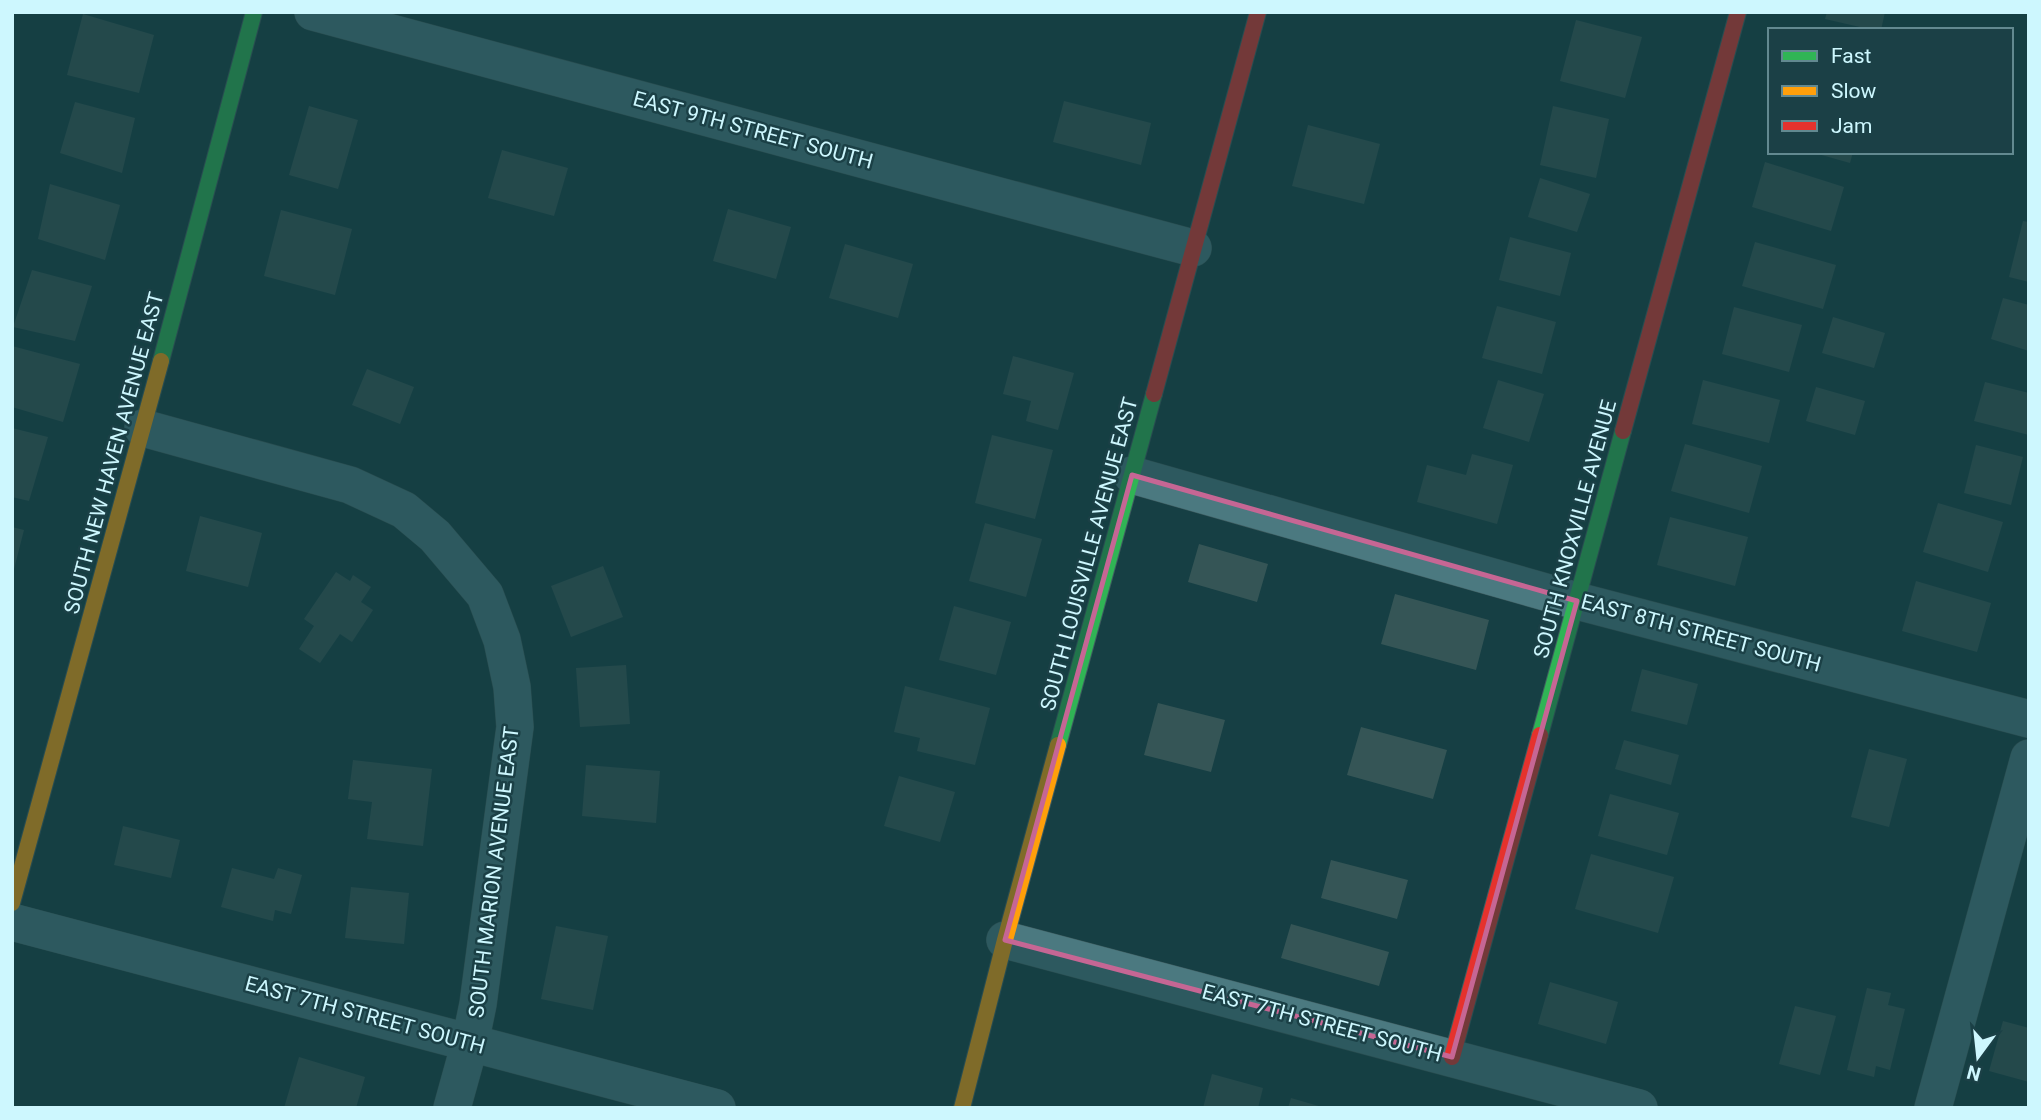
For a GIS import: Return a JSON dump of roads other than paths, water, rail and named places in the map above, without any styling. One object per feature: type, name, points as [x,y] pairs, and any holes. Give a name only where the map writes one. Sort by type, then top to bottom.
[{"type":"street","name":"SOUTH NEW HAVEN AVENUE EAST","points":[[12,903],[254,12]]},
{"type":"street","name":"EAST 9TH STREET SOUTH","points":[[313,12],[1194,248]]},
{"type":"street","name":"SOUTH LOUISVILLE AVENUE EAST","points":[[962,1108],[1005,940],[1258,12]]},
{"type":"street","name":"SOUTH KNOXVILLE AVENUE","points":[[1452,1057],[1738,12]]},
{"type":"street","name":"SOUTH MARION AVENUE EAST","points":[[143,428],[350,485],[404,510],[435,536],[485,595],[502,640],[512,687],[514,727],[478,1004],[452,1108]]},
{"type":"street","name":"EAST 8TH STREET SOUTH","points":[[1132,475],[1577,601],[2029,719]]},
{"type":"street","points":[[1933,1108],[2029,758]]},
{"type":"street","name":"EAST 7TH STREET SOUTH","points":[[12,922],[717,1108]]},
{"type":"street","name":"EAST 7TH STREET SOUTH","points":[[1005,940],[1639,1108]]}]
